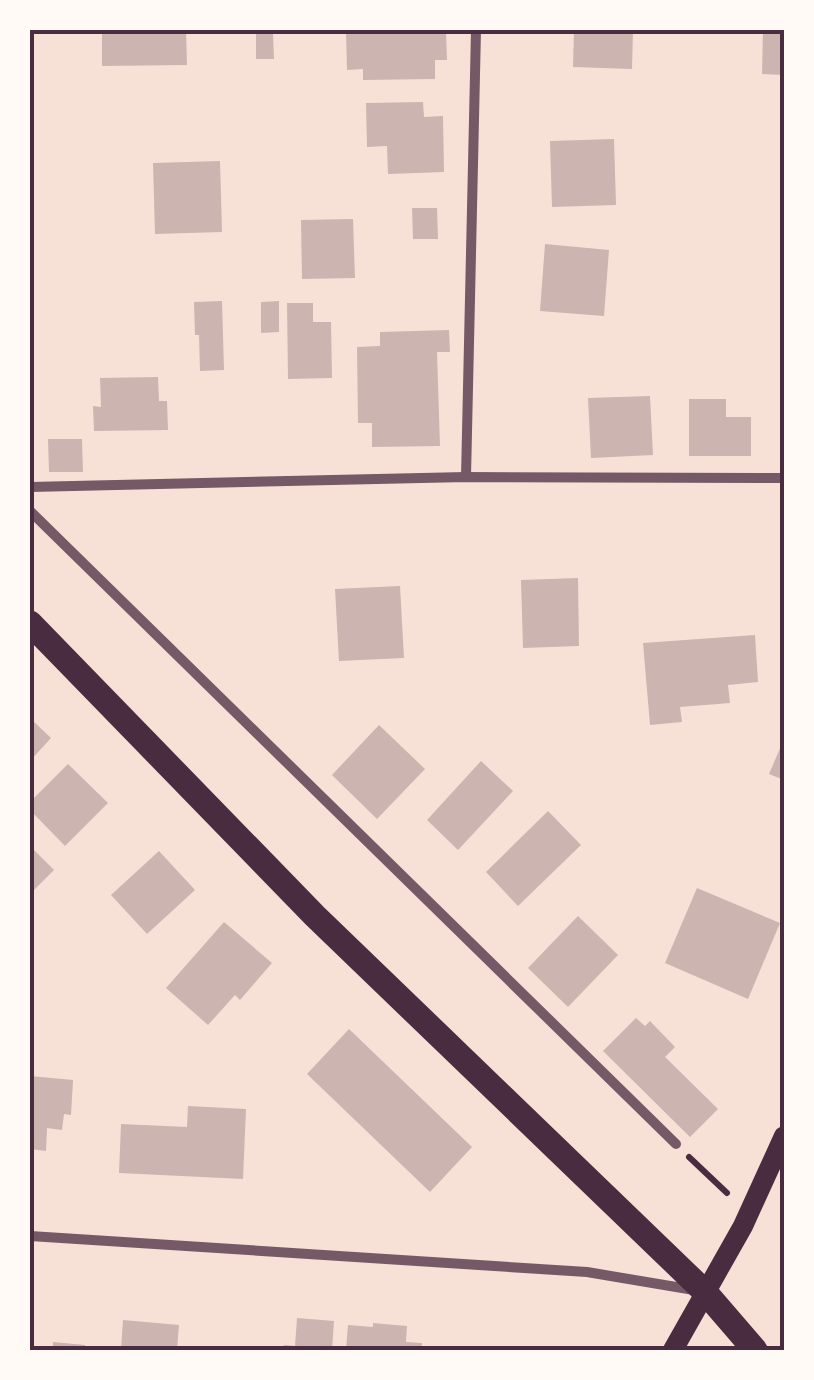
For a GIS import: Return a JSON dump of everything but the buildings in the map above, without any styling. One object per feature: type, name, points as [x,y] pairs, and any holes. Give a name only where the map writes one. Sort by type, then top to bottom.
[{"type":"main road","points":[[30,622],[315,916],[705,1292],[755,1350]]},
{"type":"main road","points":[[673,1350],[742,1226],[784,1136]]},
{"type":"street","points":[[466,477],[476,30]]},
{"type":"street","points":[[30,487],[466,477],[784,478]]},
{"type":"street","points":[[30,511],[676,1144]]},
{"type":"street","points":[[30,1236],[588,1272],[705,1292]]},
{"type":"path","points":[[676,1144],[730,1196]]}]
